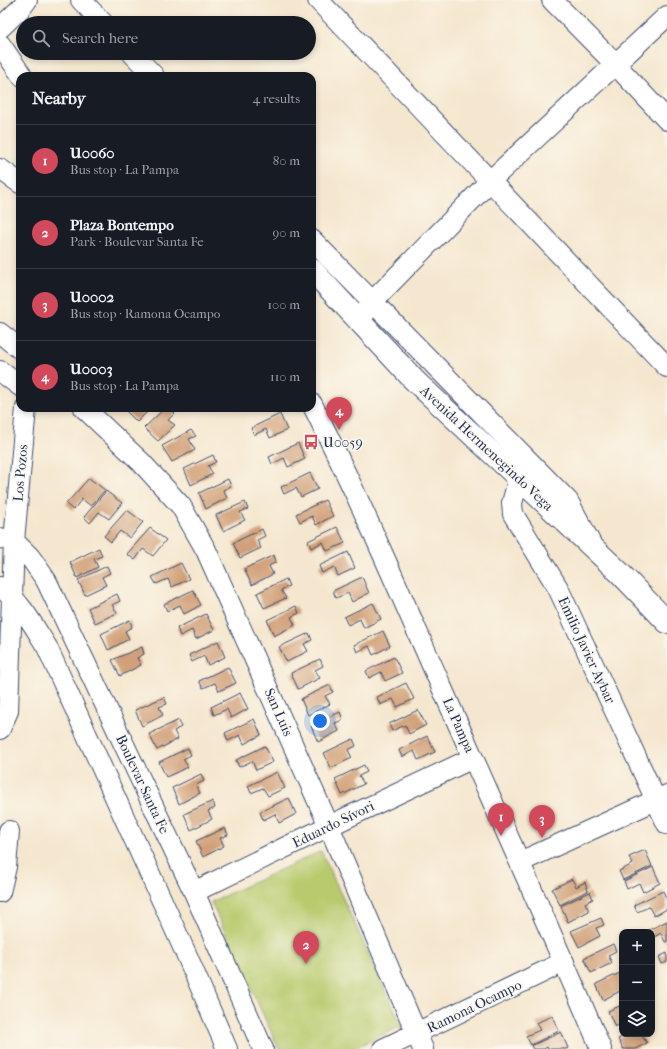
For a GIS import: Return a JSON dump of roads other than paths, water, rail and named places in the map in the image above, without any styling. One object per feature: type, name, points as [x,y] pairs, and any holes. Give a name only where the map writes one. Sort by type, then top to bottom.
[{"type":"street","points":[[0,28],[21,8],[27,0]]},
{"type":"street","points":[[81,0],[96,16]]},
{"type":"street","points":[[318,0],[491,180],[667,367]]},
{"type":"street","points":[[552,0],[615,64],[667,120]]},
{"type":"street","points":[[360,321],[372,302],[491,180],[667,16]]},
{"type":"street","points":[[0,44],[19,72]]},
{"type":"street","points":[[139,60],[150,72]]},
{"type":"street","points":[[1,171],[16,180]]},
{"type":"street","points":[[316,244],[568,501],[593,548]]},
{"type":"street","name":"Avenida Hermenegindo Vega","points":[[316,274],[414,380],[619,572],[667,622]]},
{"type":"street","points":[[0,333],[16,346]]},
{"type":"street","points":[[0,371],[16,383]]},
{"type":"street","name":"Los Pozos","points":[[0,728],[8,711],[6,591],[7,539],[25,412]]},
{"type":"street","name":"San Luis","points":[[88,412],[141,462],[181,506],[206,550],[329,826],[420,1041]]},
{"type":"street","name":"La Pampa","points":[[316,412],[394,580],[520,862],[601,1049]]},
{"type":"street","name":"Emilio Javier Aybar","points":[[519,478],[512,503],[513,514],[558,588],[662,798],[667,824]]},
{"type":"street","name":"Boulevar Santa Fe","points":[[7,539],[30,557],[46,580],[194,892],[263,1049]]},
{"type":"street","points":[[6,591],[28,616],[47,647],[188,958],[227,1049]]},
{"type":"street","name":"Eduardo Sívori","points":[[194,892],[473,758]]},
{"type":"street","points":[[520,862],[662,798]]},
{"type":"street","points":[[0,892],[6,867],[9,831]]},
{"type":"street","name":"Ramona Ocampo","points":[[383,1049],[420,1041],[564,962]]},
{"type":"place","name":"U0003","points":[[339,430]]},
{"type":"place","name":"U0059","points":[[311,442]]},
{"type":"place","name":"U0060","points":[[501,836]]},
{"type":"place","name":"U0002","points":[[542,838]]},
{"type":"place","name":"Plaza Bontempo","points":[[306,964]]}]
